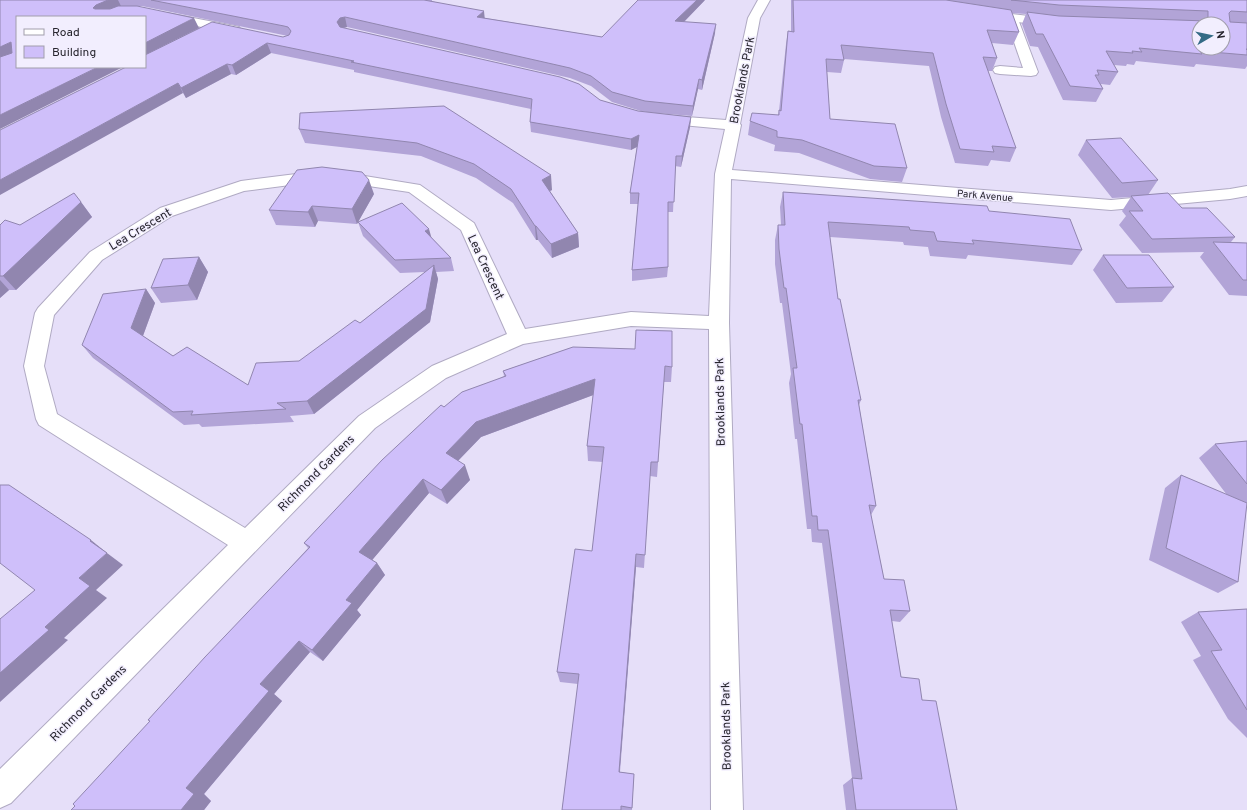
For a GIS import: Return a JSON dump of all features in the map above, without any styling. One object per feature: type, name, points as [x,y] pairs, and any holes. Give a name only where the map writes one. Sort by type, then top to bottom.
[{"type":"street","name":"Brooklands Park","points":[[727,810],[719,323],[723,174],[734,125],[754,18],[764,0]]},
{"type":"street","points":[[972,13],[1012,19],[1068,24]]},
{"type":"street","points":[[157,14],[244,32]]},
{"type":"street","points":[[1000,70],[1031,72],[1012,19]]},
{"type":"street","points":[[201,34],[215,26]]},
{"type":"street","points":[[651,118],[734,125]]},
{"type":"street","name":"Park Avenue","points":[[723,174],[1111,206],[1247,191]]},
{"type":"street","name":"Lea Crescent","points":[[247,544],[47,419],[34,366],[45,312],[96,256],[166,212],[241,186],[328,175],[414,188],[468,227],[519,336]]},
{"type":"street","points":[[1230,194],[1247,208]]},
{"type":"street","name":"Richmond Gardens","points":[[0,792],[367,422],[439,372],[519,336],[631,319],[719,323]]},
{"type":"building","points":[[0,0],[108,0],[96,5],[93,8],[110,9],[118,6],[137,6],[194,18],[146,42],[146,16],[16,16],[16,68],[96,68],[0,115],[0,57],[12,53],[11,42],[0,47]]},
{"type":"building","points":[[151,0],[424,0],[484,11],[477,17],[602,37],[638,0],[697,0],[675,21],[716,24],[702,80],[699,79],[693,106],[645,101],[612,92],[591,76],[570,68],[345,17],[340,18],[337,22],[340,27],[560,77],[579,84],[600,100],[638,111],[691,117],[682,156],[676,156],[674,202],[668,202],[668,267],[632,270],[639,193],[630,193],[639,135],[631,139],[530,122],[532,99],[351,62],[354,61],[267,43],[232,65],[227,64],[181,88],[178,83],[0,180],[0,130],[124,68],[146,68],[146,55],[212,22],[283,37],[289,35],[291,31],[288,27]]},
{"type":"building","points":[[793,0],[946,0],[1011,10],[1019,32],[987,30],[997,58],[983,57],[1016,148],[992,146],[994,152],[960,149],[946,104],[933,53],[841,45],[844,60],[826,59],[830,119],[895,124],[907,168],[874,166],[802,140],[777,137],[777,131],[750,121],[752,113],[779,115],[779,110],[781,111],[788,31],[794,32]]},
{"type":"building","points":[[1011,0],[1247,0],[1247,12],[1231,11],[1229,13],[1229,16],[1208,16],[1208,11],[1059,5]]},
{"type":"building","points":[[1027,12],[1059,16],[1191,20],[1191,53],[1139,48],[1142,52],[1132,51],[1133,53],[1106,51],[1118,72],[1097,70],[1099,75],[1095,75],[1103,89],[1070,86],[1043,34],[1036,34]]},
{"type":"building","points":[[1231,22],[1247,23],[1247,55],[1231,54]]},
{"type":"building","points":[[444,106],[551,175],[542,180],[578,233],[551,244],[535,226],[511,189],[474,164],[417,143],[299,129],[300,113]]},
{"type":"building","points":[[1121,138],[1158,180],[1122,183],[1086,140]]},
{"type":"building","points":[[322,167],[362,172],[369,180],[352,209],[312,206],[308,212],[269,210],[297,170]]},
{"type":"building","points":[[783,192],[987,206],[989,211],[1070,219],[1082,250],[972,240],[974,244],[937,241],[934,232],[910,230],[909,227],[828,222],[838,299],[840,299],[861,400],[858,400],[876,506],[869,505],[884,579],[904,580],[910,611],[890,610],[901,677],[919,679],[922,700],[936,701],[957,810],[856,810],[852,778],[862,779],[828,530],[818,530],[817,516],[812,516],[802,424],[800,424],[793,368],[797,368],[779,249],[778,225],[785,225]]},
{"type":"building","points":[[74,193],[81,202],[3,276],[0,276],[0,225],[5,220],[20,225]]},
{"type":"building","points":[[1168,193],[1182,208],[1207,208],[1235,237],[1152,239],[1129,211],[1143,211],[1131,196]]},
{"type":"building","points":[[402,203],[429,229],[425,231],[451,258],[395,260],[358,222]]},
{"type":"building","points":[[1213,242],[1247,243],[1247,280],[1243,280]]},
{"type":"building","points":[[1103,255],[1149,255],[1174,287],[1127,288]]},
{"type":"building","points":[[199,257],[188,285],[151,288],[163,259]]},
{"type":"building","points":[[434,265],[426,309],[307,401],[277,403],[286,409],[191,415],[193,411],[173,412],[82,345],[103,294],[146,289],[131,328],[173,356],[187,347],[248,385],[256,363],[299,361],[355,320],[360,323]]},
{"type":"building","points":[[636,330],[672,331],[672,367],[665,366],[658,462],[651,462],[645,555],[636,554],[619,772],[634,774],[632,808],[621,806],[621,810],[562,810],[579,674],[557,672],[575,549],[592,551],[604,447],[587,446],[595,379],[476,422],[446,453],[465,465],[441,490],[423,479],[359,552],[377,563],[346,600],[352,603],[312,650],[299,641],[260,684],[269,691],[186,788],[194,794],[181,810],[71,810],[75,806],[73,804],[150,721],[148,720],[205,657],[310,547],[304,543],[382,460],[441,405],[444,407],[462,392],[506,376],[503,371],[573,347],[635,349]]},
{"type":"building","points":[[1247,441],[1247,484],[1215,444]]},
{"type":"building","points":[[1181,475],[1247,503],[1238,582],[1166,548]]},
{"type":"building","points":[[0,485],[9,485],[91,540],[90,541],[107,553],[79,578],[90,586],[45,627],[49,630],[0,673],[0,619],[35,590],[0,563]]},
{"type":"building","points":[[1247,609],[1247,710],[1211,651],[1222,650],[1198,612]]}]
